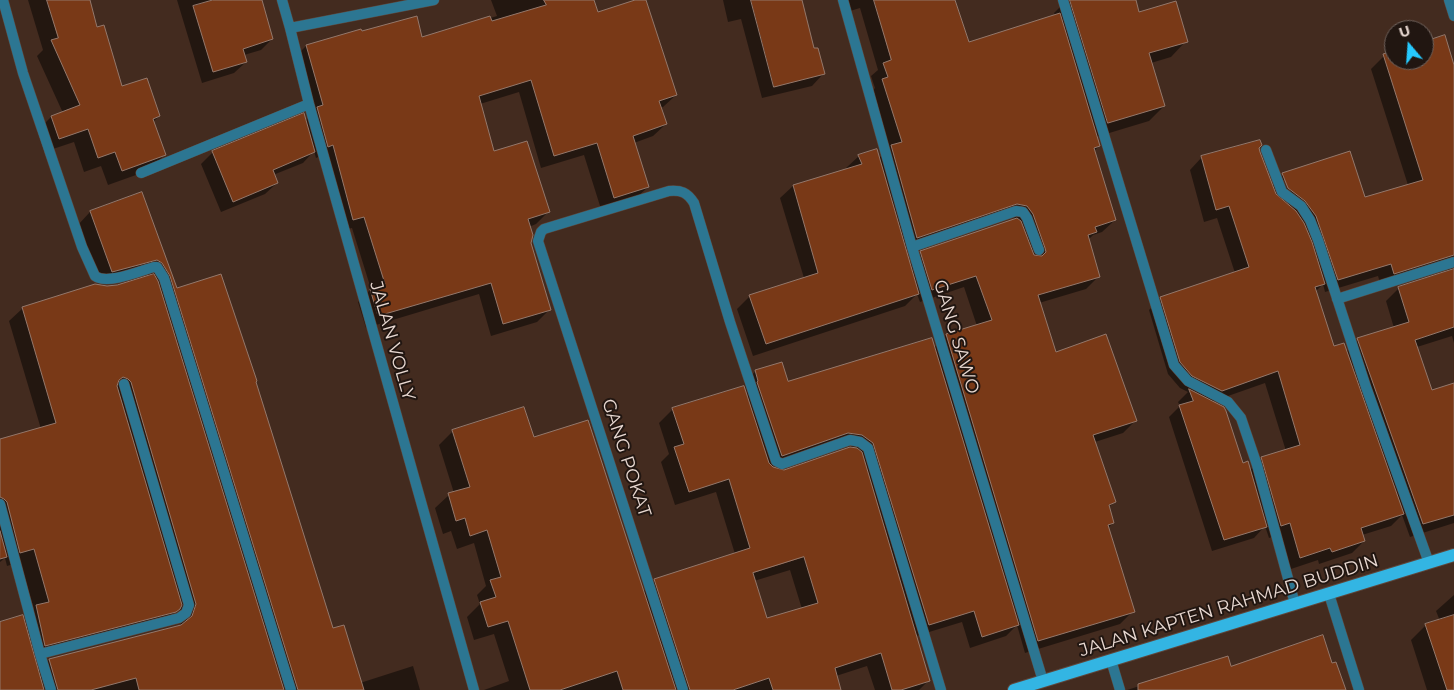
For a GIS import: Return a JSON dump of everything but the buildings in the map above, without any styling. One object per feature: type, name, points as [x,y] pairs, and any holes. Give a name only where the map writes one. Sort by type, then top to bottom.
[{"type":"main road","name":"JALAN KAPTEN RAHMAD BUDDIN","points":[[1014,690],[1454,555]]},
{"type":"street","points":[[3,0],[26,82],[82,247],[94,276],[103,280],[157,267],[164,278],[291,690]]},
{"type":"street","name":"JALAN VOLLY","points":[[282,0],[309,104],[474,690]]},
{"type":"street","points":[[290,28],[434,0]]},
{"type":"street","name":"GANG SAWO","points":[[843,0],[912,246],[1043,681]]},
{"type":"street","points":[[1063,0],[1174,365],[1188,381],[1228,402],[1242,418],[1257,465],[1295,604]]},
{"type":"street","points":[[1449,0],[1454,16]]},
{"type":"street","points":[[141,173],[309,104]]},
{"type":"street","points":[[1266,150],[1282,192],[1301,206],[1310,220],[1429,563]]},
{"type":"street","name":"GANG POKAT","points":[[683,690],[540,247],[539,236],[544,229],[669,191],[680,190],[691,197],[694,203],[730,322],[776,461],[782,464],[850,440],[860,442],[868,448],[940,690]]},
{"type":"street","points":[[912,246],[1016,211],[1023,212],[1027,218],[1039,250]]},
{"type":"street","points":[[1337,299],[1454,262]]},
{"type":"street","points":[[40,654],[179,618],[186,613],[189,605],[124,384]]},
{"type":"street","points":[[0,504],[51,690]]},
{"type":"street","points":[[1329,594],[1359,690]]},
{"type":"street","points":[[1111,660],[1120,690]]}]
